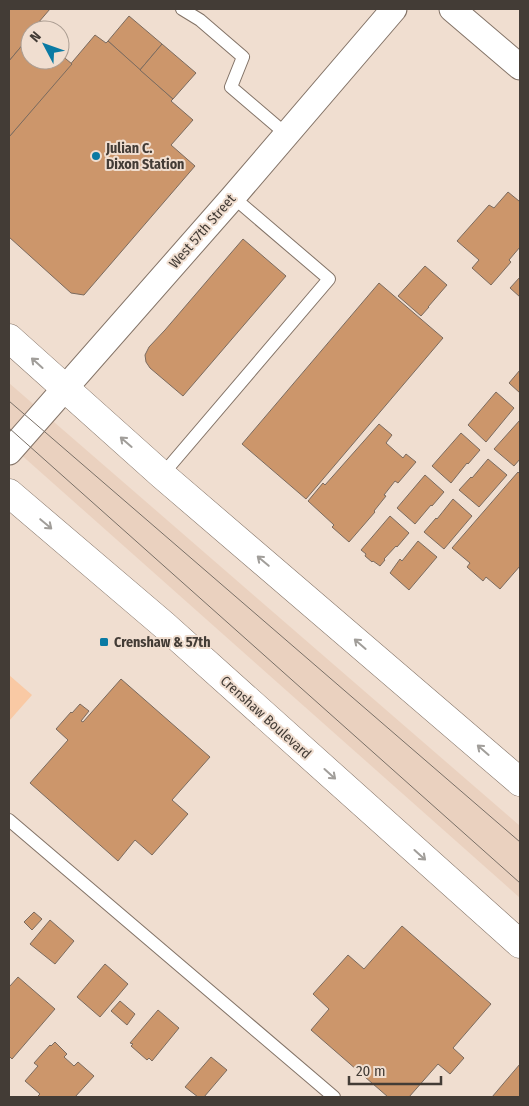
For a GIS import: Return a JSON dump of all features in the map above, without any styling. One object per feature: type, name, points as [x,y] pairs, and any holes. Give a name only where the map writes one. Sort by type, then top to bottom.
[{"type":"main road","points":[[9,338],[162,475],[520,782]]},
{"type":"main road","name":"Crenshaw Boulevard","points":[[9,493],[164,624],[520,944]]},
{"type":"street","name":"West 57th Street","points":[[9,452],[233,197],[394,9]]},
{"type":"street","points":[[452,9],[520,67]]},
{"type":"lane","points":[[182,9],[200,20],[243,57],[232,87],[286,134]]},
{"type":"lane","points":[[162,475],[329,279],[233,197]]},
{"type":"lane","points":[[9,820],[334,1097]]},
{"type":"shaded area","points":[[9,383],[520,826],[520,898],[9,444]]},
{"type":"shaded area","points":[[9,675],[32,695],[9,721]]},
{"type":"building","points":[[9,9],[50,9],[41,20],[20,20],[20,48],[9,61]]},
{"type":"building","points":[[129,16],[162,44],[140,70],[108,41]]},
{"type":"building","name":"Julian C. Dixon Station","points":[[95,35],[106,43],[108,41],[173,99],[171,101],[193,120],[171,145],[195,166],[84,295],[71,293],[9,237],[9,137],[65,70],[70,70],[70,65]]},
{"type":"building","points":[[162,44],[196,73],[173,99],[140,70]]},
{"type":"building","points":[[20,48],[20,70],[67,70],[9,137],[9,61]]},
{"type":"building","points":[[508,192],[520,200],[520,247],[509,260],[511,262],[491,285],[472,268],[479,260],[457,241],[489,205],[494,208]]},
{"type":"building","points":[[243,239],[286,276],[183,396],[150,368],[146,362],[145,355],[149,347]]},
{"type":"building","points":[[425,266],[447,285],[421,316],[398,296]]},
{"type":"building","points":[[520,277],[520,297],[510,288]]},
{"type":"building","points":[[379,283],[443,338],[306,499],[242,444]]},
{"type":"building","points":[[520,370],[520,393],[509,383]]},
{"type":"building","points":[[496,392],[514,408],[486,442],[468,425]]},
{"type":"building","points":[[520,420],[520,459],[514,466],[494,449]]},
{"type":"building","points":[[379,424],[392,435],[386,443],[403,458],[406,454],[416,462],[398,483],[395,481],[384,495],[386,496],[375,512],[349,542],[308,501],[323,483],[325,485]]},
{"type":"building","points":[[461,433],[480,450],[451,483],[432,466]]},
{"type":"building","points":[[488,459],[507,475],[479,507],[459,490]]},
{"type":"building","points":[[518,472],[520,474],[520,566],[500,589],[486,577],[483,581],[467,567],[470,563],[452,548]]},
{"type":"building","points":[[425,475],[444,492],[415,524],[397,508]]},
{"type":"building","points":[[453,499],[472,516],[444,549],[424,532]]},
{"type":"building","points":[[390,516],[409,533],[384,559],[380,566],[372,562],[361,550]]},
{"type":"building","points":[[418,541],[437,557],[409,590],[390,573],[400,559],[402,561]]},
{"type":"building","points":[[121,679],[210,757],[172,800],[188,814],[152,855],[135,840],[118,861],[30,783],[68,740],[56,729],[80,704],[89,711],[81,721],[83,722]]},
{"type":"building","points":[[34,912],[42,919],[32,930],[24,922]]},
{"type":"building","points":[[50,920],[74,941],[55,964],[30,944]]},
{"type":"building","points":[[402,926],[491,1004],[453,1048],[464,1058],[450,1074],[438,1064],[409,1097],[388,1097],[311,1030],[329,1009],[313,994],[348,955],[364,969]]},
{"type":"building","points":[[105,964],[128,984],[100,1017],[77,997]]},
{"type":"building","points":[[18,977],[55,1009],[12,1059],[9,1056],[9,985]]},
{"type":"building","points":[[120,1001],[135,1014],[127,1025],[111,1011]]},
{"type":"building","points":[[158,1010],[179,1028],[152,1061],[149,1058],[147,1060],[130,1043]]},
{"type":"building","points":[[55,1042],[67,1054],[64,1057],[74,1066],[78,1062],[94,1076],[75,1097],[37,1097],[40,1094],[25,1081],[38,1066],[34,1063]]},
{"type":"building","points":[[211,1057],[227,1070],[204,1097],[198,1097],[185,1087]]},
{"type":"building","points":[[520,1064],[520,1097],[492,1097]]},
{"type":"tram line","points":[[9,401],[520,842]]},
{"type":"tram line","points":[[9,428],[520,883]]},
{"type":"place","name":"Julian C. Dixon Station","points":[[96,156]]},
{"type":"place","name":"Crenshaw & 57th","points":[[104,642]]}]
